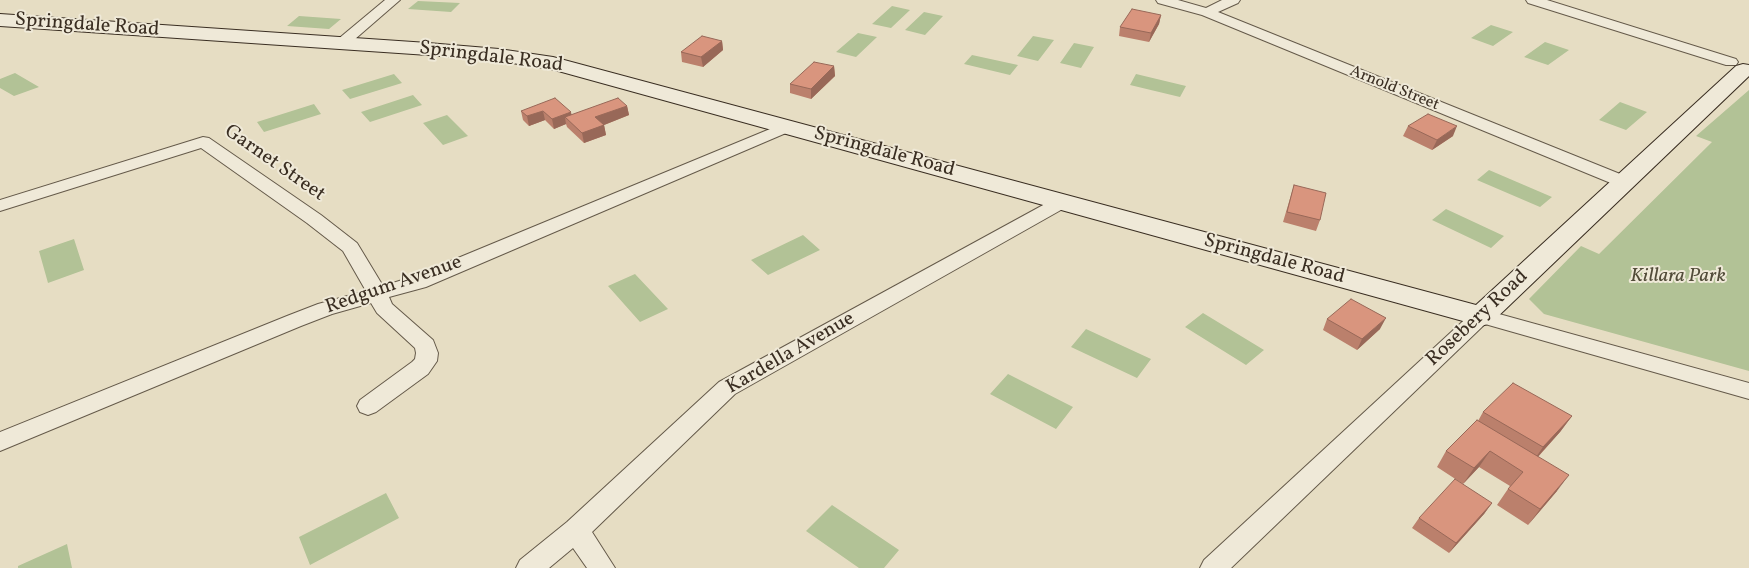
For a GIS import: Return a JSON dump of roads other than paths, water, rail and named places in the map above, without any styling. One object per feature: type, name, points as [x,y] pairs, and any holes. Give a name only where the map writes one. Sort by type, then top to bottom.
[{"type":"main road","name":"Springdale Road","points":[[0,20],[342,42],[499,55],[553,63],[1481,316]]},
{"type":"main road","name":"Rosebery Road","points":[[1481,316],[1624,182],[1743,66]]},
{"type":"street","points":[[342,42],[393,0]]},
{"type":"street","name":"Arnold Street","points":[[1163,0],[1207,12],[1624,182]]},
{"type":"street","points":[[1207,12],[1233,0]]},
{"type":"street","points":[[1533,0],[1743,66]]},
{"type":"street","name":"Redgum Avenue","points":[[0,442],[325,309],[419,282],[787,127]]},
{"type":"street","name":"Garnet Street","points":[[0,206],[203,142],[314,219],[350,247],[372,283],[377,295]]},
{"type":"street","name":"Kardella Avenue","points":[[528,568],[576,530],[727,388],[1062,202]]},
{"type":"street","points":[[368,406],[420,368],[426,361],[428,353],[425,345],[384,308],[377,295]]},
{"type":"street","name":"Springdale Road","points":[[1481,316],[1749,391]]},
{"type":"street","name":"Rosebery Road","points":[[1213,568],[1481,316]]},
{"type":"street","points":[[576,530],[602,568]]},
{"type":"park label","name":"Killara Park","points":[[1678,277]]}]
